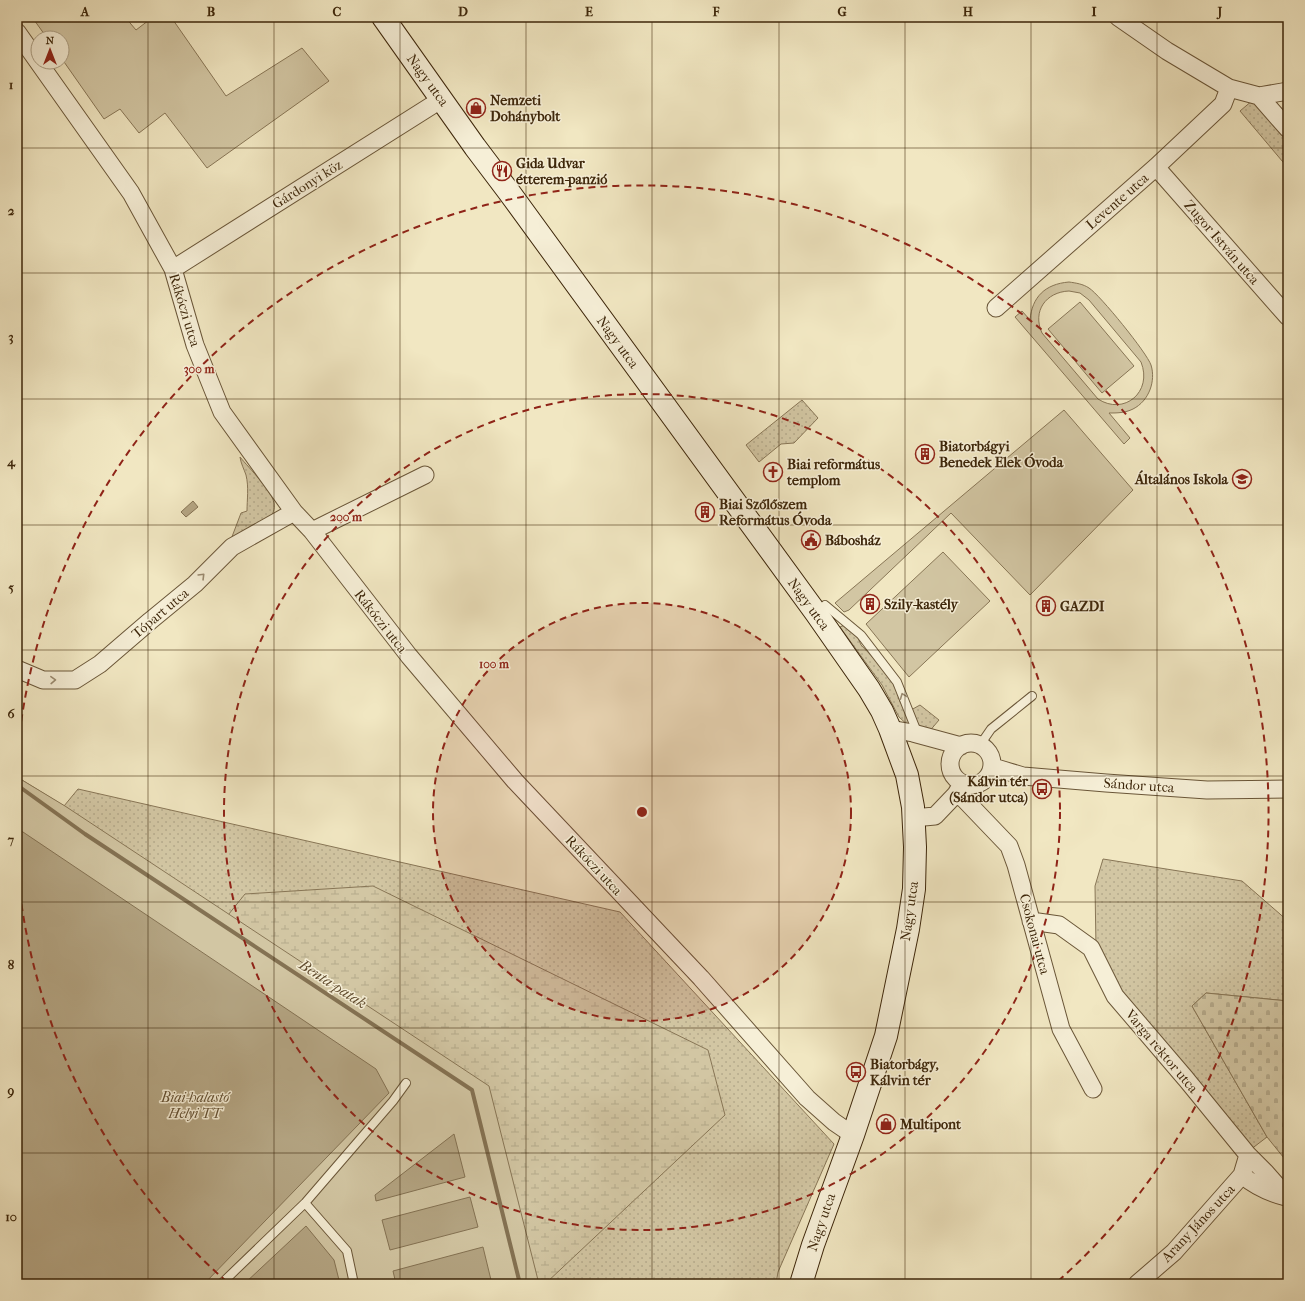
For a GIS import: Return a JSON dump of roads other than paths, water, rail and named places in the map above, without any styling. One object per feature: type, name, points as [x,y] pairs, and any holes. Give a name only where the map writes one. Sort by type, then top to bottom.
[{"type":"main road","name":"Nagy utca","points":[[383,17],[475,147],[510,192],[816,613],[869,689],[882,711],[890,729],[907,775],[913,818],[915,847],[914,889],[908,929],[886,1036],[813,1245],[801,1284]]},
{"type":"street","points":[[1118,17],[1167,51],[1229,88],[1259,96],[1288,91]]},
{"type":"street","name":"Rákóczi utca","points":[[17,32],[131,192],[173,269],[195,345],[222,412],[294,512],[312,531],[409,656],[516,781],[701,978],[807,1098],[834,1122],[852,1135]]},
{"type":"street","name":"Levente utca","points":[[996,308],[1156,166],[1223,104],[1229,88]]},
{"type":"street","points":[[1259,96],[1288,129]]},
{"type":"street","name":"Gárdonyi köz","points":[[173,269],[442,99]]},
{"type":"street","name":"Zugor István utca","points":[[1156,166],[1288,317]]},
{"type":"street","points":[[312,531],[425,475]]},
{"type":"street","name":"Tópart utca","points":[[17,669],[43,680],[75,680],[100,664],[150,620],[195,584],[232,547],[294,512]]},
{"type":"street","points":[[890,729],[913,733],[961,746]]},
{"type":"street","points":[[913,818],[935,816],[959,789],[982,783],[991,773],[993,767],[990,754],[980,745],[968,743],[961,746],[952,755],[950,767],[959,789]]},
{"type":"street","name":"Sándor utca","points":[[993,767],[1023,776],[1106,783],[1207,790],[1288,789]]},
{"type":"street","name":"Csokonai utca","points":[[959,789],[964,799],[1009,846],[1016,865],[1061,1029],[1093,1089]]},
{"type":"street","name":"Varga rektor utca","points":[[1031,921],[1059,925],[1091,948],[1115,996],[1186,1079],[1248,1155],[1288,1198]]},
{"type":"street","name":"Arany János utca","points":[[1137,1284],[1174,1252],[1242,1175],[1248,1155]]},
{"type":"street","points":[[1242,1175],[1252,1183],[1275,1194],[1288,1198]]},
{"type":"lane","points":[[825,604],[861,635],[897,682],[915,727],[913,733]]},
{"type":"lane","points":[[980,745],[991,729],[1032,696]]},
{"type":"lane","points":[[221,1284],[305,1203],[393,1101],[406,1083]]},
{"type":"lane","points":[[305,1203],[347,1251],[354,1284]]},
{"type":"waterway","name":"Benta-patak","points":[[17,785],[85,834],[472,1090],[520,1284]]},
{"type":"place","name":"Nemzeti Dohánybolt","points":[[476,108]]},
{"type":"place","name":"Gida Udvar étterem-panzió","points":[[502,171]]},
{"type":"place","name":"Biatorbágyi Benedek Elek Óvoda","points":[[925,454]]},
{"type":"place","name":"Biai református templom","points":[[773,472]]},
{"type":"place","name":"Általános Iskola","points":[[1242,479]]},
{"type":"place","name":"Biai Szőlőszem Református Óvoda","points":[[705,512]]},
{"type":"place","name":"Bábosház","points":[[811,540]]},
{"type":"place","name":"Szily-kastély","points":[[870,604]]},
{"type":"place","name":"GAZDI","points":[[1046,606]]},
{"type":"place","name":"Kálvin tér (Sándor utca)","points":[[1042,789]]},
{"type":"place","name":"Biatorbágy, Kálvin tér","points":[[856,1072]]},
{"type":"place","name":"Multipont","points":[[886,1124]]},
{"type":"park label","name":"Biai-halastó Helyi TT","points":[[195,1106]]}]
